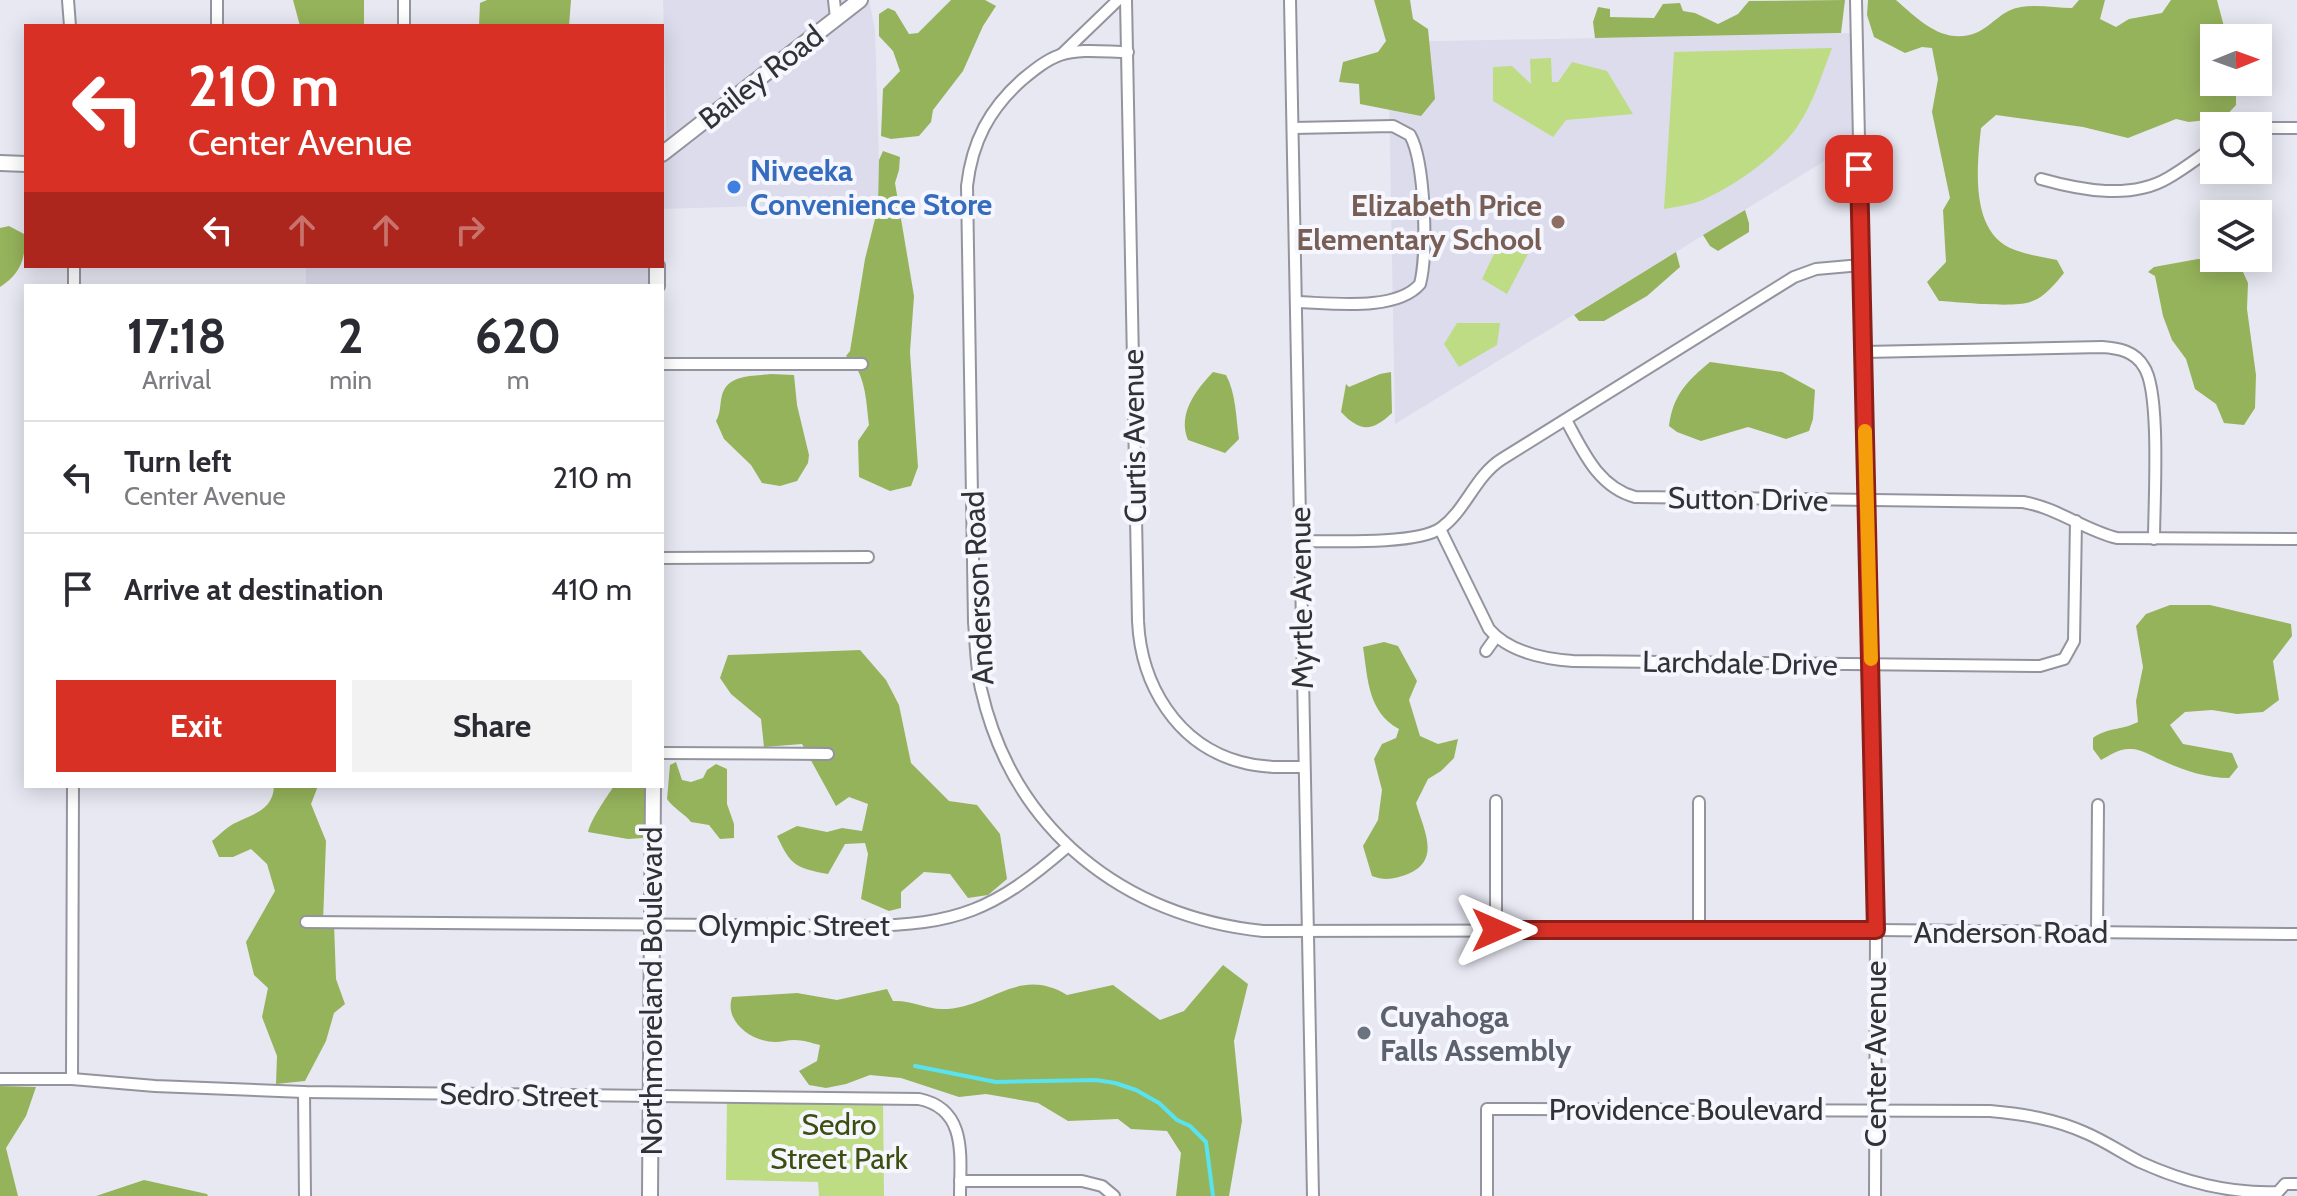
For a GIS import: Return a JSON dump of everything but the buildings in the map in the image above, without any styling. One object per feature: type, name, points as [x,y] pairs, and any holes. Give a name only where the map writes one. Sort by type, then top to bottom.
[{"type":"street","points":[[68,0],[70,24]]},
{"type":"street","points":[[217,0],[217,24]]},
{"type":"street","points":[[404,0],[404,24]]},
{"type":"street","points":[[834,0],[836,18]]},
{"type":"street","name":"Bailey Road","points":[[664,152],[860,0]]},
{"type":"street","name":"Anderson Road","points":[[1118,0],[1062,54],[1028,75],[993,110],[973,150],[967,190],[974,622],[978,670],[989,718],[1009,766],[1036,809],[1067,847],[1129,891],[1177,913],[1237,928],[1307,931],[1876,930],[2297,934]]},
{"type":"street","name":"Curtis Avenue","points":[[1126,0],[1138,621],[1142,660],[1165,708],[1181,727],[1201,743],[1243,763],[1303,767]]},
{"type":"street","name":"Myrtle Avenue","points":[[1290,0],[1313,1196]]},
{"type":"street","name":"Center Avenue","points":[[1856,0],[1876,930],[1875,1196]]},
{"type":"street","name":"Anderson Road","points":[[1062,54],[1128,52]]},
{"type":"street","points":[[1293,128],[1383,125],[1393,126],[1410,135],[1420,164],[1423,252],[1420,284],[1404,297],[1394,300],[1296,302]]},
{"type":"street","points":[[2272,128],[2297,128]]},
{"type":"street","points":[[2041,179],[2081,190],[2138,188],[2167,179],[2200,157]]},
{"type":"street","points":[[0,163],[24,164]]},
{"type":"street","points":[[1301,541],[1395,540],[1440,529],[1472,495],[1492,465],[1794,277],[1816,269],[1861,265]]},
{"type":"street","points":[[1864,352],[2102,347],[2119,348],[2135,355],[2145,368],[2153,400],[2154,539]]},
{"type":"street","points":[[664,364],[862,364]]},
{"type":"street","name":"Sutton Drive","points":[[1566,420],[1599,475],[1616,490],[1645,498],[2023,502],[2044,506],[2100,534],[2117,538],[2297,539]]},
{"type":"street","name":"Larchdale Drive","points":[[1496,637],[1513,648],[1569,661],[2040,666],[2056,663],[2073,654],[2076,521]]},
{"type":"street","points":[[1440,529],[1489,629],[1496,637],[1486,651]]},
{"type":"street","points":[[664,558],[868,557]]},
{"type":"street","points":[[664,753],[828,754]]},
{"type":"street","points":[[72,1079],[73,788]]},
{"type":"street","name":"Northmoreland Boulevard","points":[[650,1196],[653,788]]},
{"type":"street","points":[[1496,801],[1496,930]]},
{"type":"street","points":[[1699,802],[1699,931]]},
{"type":"street","points":[[2097,933],[2098,805]]},
{"type":"street","name":"Olympic Street","points":[[306,922],[889,926],[937,921],[966,913],[1014,890],[1067,847]]},
{"type":"street","name":"Sedro Street","points":[[0,1079],[72,1079],[304,1092],[929,1101],[938,1105],[954,1121],[959,1140],[960,1196]]},
{"type":"street","points":[[304,1092],[305,1196]]},
{"type":"street","name":"Providence Boulevard","points":[[1487,1196],[1487,1109],[1990,1111],[2029,1115],[2086,1133],[2142,1163],[2214,1192],[2279,1194],[2282,1186],[2297,1184]]},
{"type":"street","points":[[960,1181],[1082,1181],[1102,1186],[1114,1196]]},
{"type":"shaded area","points":[[663,0],[869,0],[875,30],[880,196],[862,203],[664,209],[664,153],[667,151]]},
{"type":"shaded area","name":"Elizabeth Price Elementary School","points":[[1856,33],[1859,140],[1395,424],[1388,42]]},
{"type":"shaded area","points":[[306,268],[650,268],[650,284],[306,284]]},
{"type":"green space","points":[[293,0],[364,0],[364,24],[299,24]]},
{"type":"green space","points":[[487,0],[571,0],[569,24],[479,24],[480,3]]},
{"type":"green space","points":[[951,0],[985,0],[996,6],[983,26],[963,71],[933,110],[931,122],[919,136],[891,139],[881,136],[883,89],[900,71],[893,51],[879,36],[879,14],[888,8],[895,11],[909,34],[918,33]]},
{"type":"green space","points":[[1374,0],[1410,0],[1413,19],[1428,29],[1435,99],[1421,116],[1360,104],[1359,84],[1339,82],[1343,62],[1378,52],[1386,41]]},
{"type":"green space","points":[[1845,0],[1841,33],[1595,38],[1593,22],[1598,7],[1610,9],[1610,17],[1654,18],[1663,4],[1680,3],[1683,11],[1718,24],[1738,14],[1749,1]]},
{"type":"green space","points":[[1868,0],[1896,0],[1933,29],[1944,34],[1966,36],[2021,7],[2072,8],[2079,0],[2105,0],[2100,19],[2116,27],[2129,19],[2162,13],[2171,0],[2217,0],[2223,24],[2200,24],[2200,96],[2236,96],[2236,105],[2230,112],[2200,112],[2200,121],[2176,119],[2128,138],[2083,127],[1996,115],[1981,128],[1978,179],[1983,214],[2000,242],[2020,252],[2057,260],[2064,273],[2045,294],[2022,304],[1939,301],[1927,282],[1946,262],[1943,210],[1950,198],[1932,112],[1938,79],[1932,48],[1922,47],[1905,53],[1874,37],[1867,15]]},
{"type":"green space","points":[[1832,48],[1808,109],[1778,149],[1753,170],[1713,195],[1664,209],[1674,52]]},
{"type":"green space","points":[[1551,58],[1552,82],[1558,82],[1572,62],[1607,71],[1633,114],[1566,120],[1553,137],[1493,101],[1493,67],[1512,66],[1531,84],[1530,59]]},
{"type":"green space","points":[[883,151],[900,157],[895,183],[914,296],[910,352],[918,467],[911,486],[890,491],[859,477],[858,441],[869,425],[867,406],[858,370],[846,356],[850,351],[865,259],[878,207],[879,160]]},
{"type":"green space","points":[[1745,210],[1749,232],[1718,251],[1710,246],[1703,235]]},
{"type":"green space","points":[[9,226],[24,234],[24,251],[21,265],[13,277],[0,287],[0,228]]},
{"type":"green space","points":[[1502,237],[1529,252],[1507,294],[1482,279]]},
{"type":"green space","points":[[1676,252],[1680,267],[1647,296],[1604,321],[1579,321],[1574,315]]},
{"type":"green space","points":[[2198,259],[2200,272],[2243,272],[2248,283],[2247,309],[2256,375],[2255,408],[2244,425],[2224,423],[2216,404],[2195,389],[2186,359],[2172,340],[2163,316],[2155,276],[2148,272],[2154,267]]},
{"type":"green space","points":[[1457,323],[1500,323],[1497,345],[1459,367],[1444,344]]},
{"type":"green space","points":[[1710,362],[1782,372],[1815,390],[1809,431],[1786,439],[1748,427],[1701,441],[1677,432],[1669,426],[1678,397],[1688,382]]},
{"type":"green space","points":[[1213,372],[1226,375],[1235,406],[1239,439],[1225,453],[1188,440],[1185,430],[1190,403]]},
{"type":"green space","points":[[1391,372],[1392,413],[1385,419],[1366,427],[1354,423],[1341,412],[1346,384],[1349,387]]},
{"type":"green space","points":[[794,375],[797,405],[809,455],[808,463],[797,481],[780,486],[762,483],[751,465],[724,439],[716,421],[722,394],[728,385],[745,377]]},
{"type":"green space","points":[[2170,605],[2210,605],[2291,624],[2292,636],[2273,661],[2279,700],[2263,712],[2185,712],[2170,725],[2183,744],[2232,753],[2238,767],[2229,778],[2194,773],[2135,749],[2119,751],[2101,760],[2093,749],[2093,738],[2138,722],[2136,701],[2143,667],[2136,626],[2146,614]]},
{"type":"green space","points":[[1384,642],[1398,646],[1417,681],[1409,700],[1420,736],[1438,744],[1458,739],[1454,758],[1428,779],[1416,803],[1426,833],[1425,861],[1408,874],[1386,879],[1372,876],[1363,846],[1378,820],[1382,790],[1374,759],[1382,744],[1396,738],[1399,729],[1381,714],[1375,704],[1366,671],[1363,647]]},
{"type":"green space","points":[[860,650],[886,680],[899,705],[911,763],[949,801],[977,805],[1000,834],[1007,879],[988,895],[968,898],[950,874],[924,872],[901,892],[901,908],[889,911],[861,899],[868,854],[865,843],[845,844],[828,874],[796,864],[782,846],[777,836],[797,826],[827,832],[842,828],[862,831],[868,804],[849,797],[836,806],[802,744],[764,747],[761,719],[731,694],[720,678],[728,655]]},
{"type":"green space","points":[[676,762],[682,780],[691,782],[703,778],[707,770],[716,764],[727,769],[727,804],[734,824],[734,838],[720,839],[709,825],[691,822],[667,799],[670,765]]},
{"type":"green space","points":[[274,788],[317,788],[311,804],[326,841],[323,922],[334,923],[336,979],[345,1004],[334,1013],[326,1041],[305,1081],[276,1084],[277,1056],[262,1017],[268,988],[254,975],[246,942],[275,891],[267,864],[251,849],[233,857],[219,857],[212,841],[230,826],[266,806]]},
{"type":"green space","points":[[613,788],[649,788],[643,838],[628,839],[588,832]]},
{"type":"green space","points":[[1223,965],[1248,984],[1234,1041],[1242,1121],[1229,1196],[1176,1196],[1181,1153],[1167,1131],[1131,1129],[1118,1119],[1068,1121],[1038,1103],[986,1094],[959,1097],[901,1078],[870,1075],[826,1088],[809,1085],[799,1071],[817,1061],[820,1045],[797,1040],[775,1042],[757,1038],[736,1022],[731,1006],[732,997],[797,993],[837,1000],[887,989],[893,1001],[942,1009],[975,1003],[1019,986],[1050,987],[1067,995],[1113,985],[1160,1020],[1184,1011]]},
{"type":"green space","points":[[0,1086],[36,1087],[26,1116],[6,1148],[18,1196],[0,1196]]},
{"type":"green space","name":"Sedro Street Park","points":[[727,1097],[883,1098],[884,1196],[819,1196],[818,1182],[726,1180]]},
{"type":"green space","points":[[144,1180],[207,1194],[208,1196],[96,1196]]},
{"type":"waterway","points":[[915,1066],[996,1082],[1096,1080],[1136,1090],[1190,1126],[1206,1142],[1213,1196]]},
{"type":"slow traffic","points":[[1865,431],[1871,659]]},
{"type":"place","name":"Niveeka Convenience Store","points":[[734,187]]},
{"type":"place","name":"Elizabeth Price Elementary School","points":[[1558,222]]},
{"type":"place","name":"Cuyahoga Falls Assembly","points":[[1364,1033]]},
{"type":"route","points":[[1496,930],[1876,930],[1859,169]]}]
